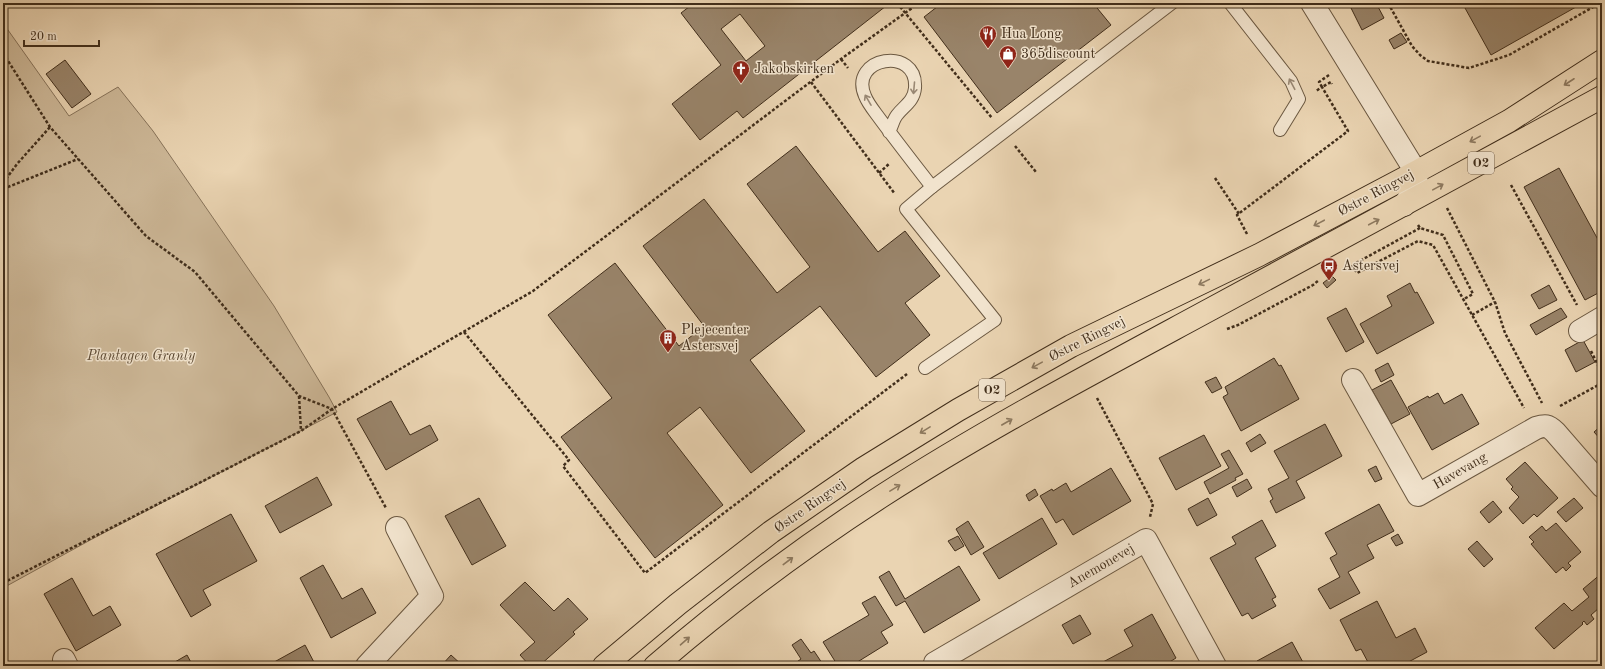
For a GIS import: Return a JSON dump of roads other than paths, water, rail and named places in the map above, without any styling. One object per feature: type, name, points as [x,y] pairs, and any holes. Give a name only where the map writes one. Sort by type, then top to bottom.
[{"type":"main road","name":"Østre Ringvej","points":[[604,666],[678,604],[765,537],[864,468],[958,410],[1071,346],[1259,255],[1416,172],[1509,121],[1602,61]]},
{"type":"main road","name":"Østre Ringvej","points":[[655,666],[699,629],[791,558],[882,496],[1087,376],[1404,206],[1602,97]]},
{"type":"street","points":[[1312,3],[1416,172],[1417,182],[1413,193],[1404,206]]},
{"type":"street","name":"Havevang","points":[[1353,380],[1418,495],[1543,425],[1550,426],[1602,486]]},
{"type":"street","points":[[367,666],[432,596],[397,528]]},
{"type":"street","name":"Anemonevej","points":[[937,666],[935,663],[1146,540],[1215,666]]},
{"type":"lane","points":[[925,368],[995,320],[906,209],[932,187],[1004,132],[1157,7],[1172,3]]},
{"type":"lane","points":[[1230,3],[1291,81],[1299,99],[1280,130]]},
{"type":"lane","points":[[889,132],[896,116],[908,104],[913,96],[915,88],[911,72],[905,65],[898,61],[889,60],[880,61],[867,71],[863,88],[865,96],[889,132],[932,187]]},
{"type":"place","name":"Hua Long","points":[[988,49]]},
{"type":"place","name":"365discount","points":[[1008,69]]},
{"type":"place","name":"Jakobskirken","points":[[741,84]]},
{"type":"place","name":"Astersvej","points":[[1329,281]]},
{"type":"place","name":"Plejecenter Astersvej","points":[[668,353]]},
{"type":"park label","name":"Plantagen Granly","points":[[141,356]]}]
